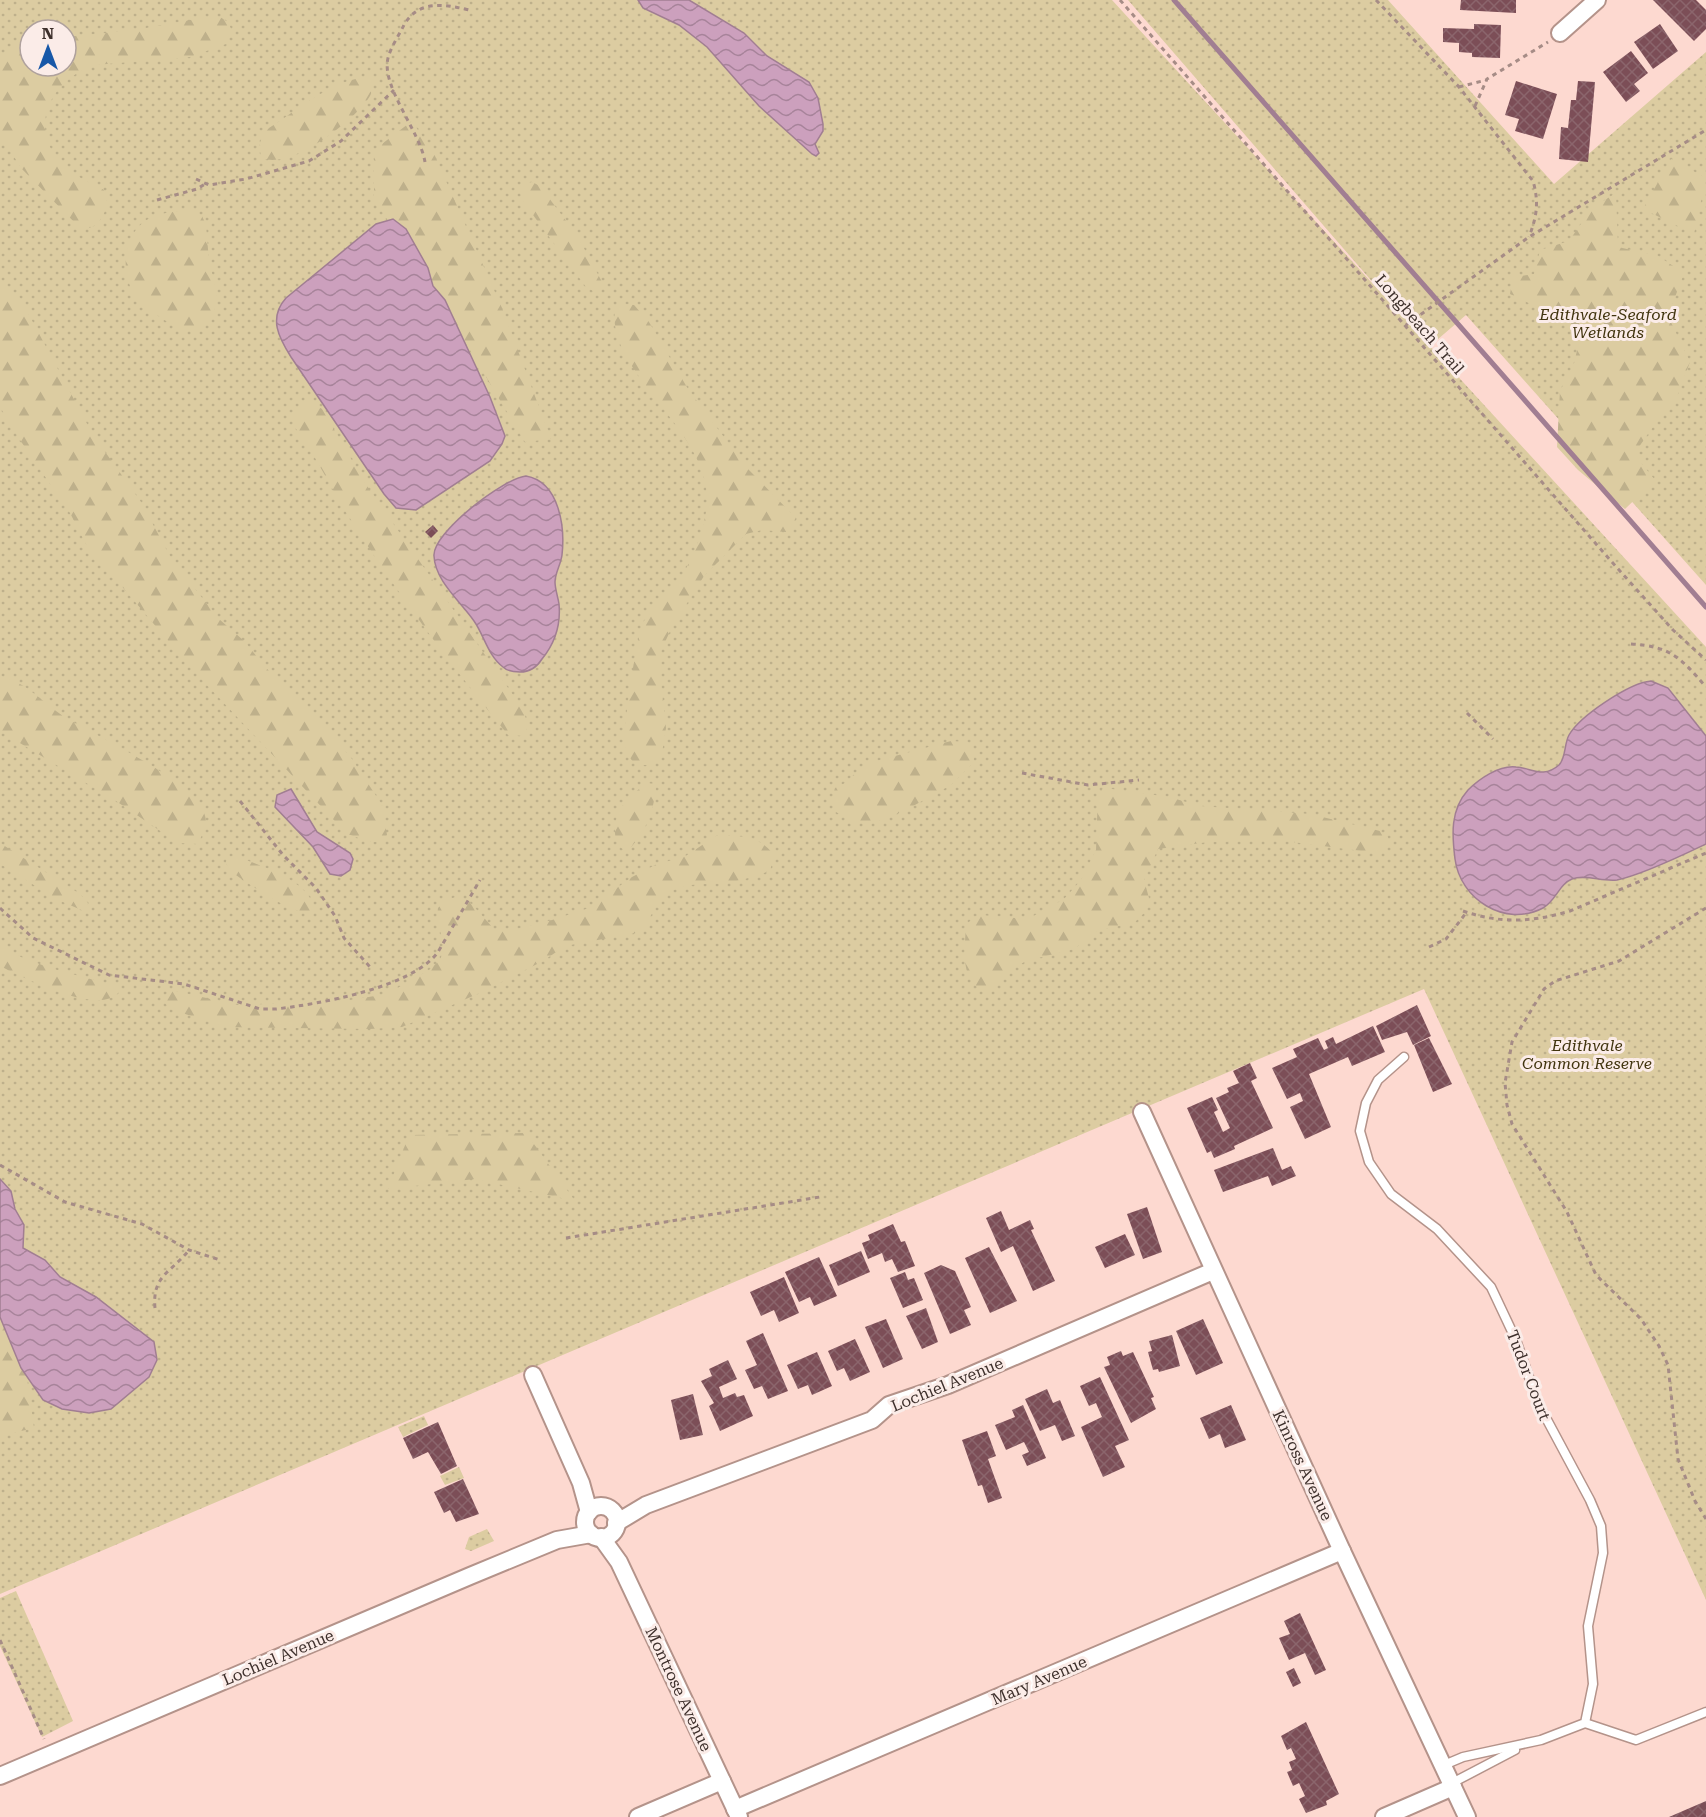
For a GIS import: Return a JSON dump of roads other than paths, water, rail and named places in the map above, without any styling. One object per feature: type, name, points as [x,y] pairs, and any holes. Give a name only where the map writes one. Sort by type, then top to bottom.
[{"type":"street","points":[[1560,33],[1597,0]]},
{"type":"street","name":"Kinross Avenue","points":[[1142,1112],[1342,1551],[1467,1817]]},
{"type":"street","name":"Lochiel Avenue","points":[[0,1776],[601,1522],[872,1420],[889,1405],[948,1385],[1213,1271]]},
{"type":"street","name":"Montrose Avenue","points":[[533,1376],[737,1813]]},
{"type":"street","name":"Mary Avenue","points":[[737,1813],[1342,1551]]},
{"type":"street","points":[[638,1817],[722,1781]]},
{"type":"street","points":[[1384,1817],[1453,1785]]},
{"type":"lane","name":"Tudor Court","points":[[1404,1058],[1384,1072],[1368,1098],[1360,1131],[1369,1162],[1391,1194],[1437,1228],[1491,1287],[1516,1340],[1541,1410],[1599,1519],[1603,1552],[1588,1626],[1593,1679],[1585,1723]]},
{"type":"lane","points":[[1444,1766],[1464,1757],[1547,1739],[1585,1723],[1636,1740],[1706,1712]]},
{"type":"lane","points":[[1453,1785],[1474,1774],[1496,1758],[1525,1744]]},
{"type":"water","points":[[638,0],[689,0],[744,33],[767,56],[809,82],[818,98],[823,124],[823,131],[815,144],[819,153],[816,156],[812,154],[759,106],[707,47],[679,25],[643,8]]},
{"type":"water","points":[[393,219],[406,229],[428,268],[433,286],[445,300],[490,397],[505,436],[490,461],[416,510],[396,508],[384,494],[291,357],[277,328],[278,313],[286,298],[376,224]]},
{"type":"water","points":[[526,476],[546,487],[553,497],[561,520],[563,544],[555,582],[559,604],[556,633],[547,653],[538,664],[530,670],[518,672],[505,668],[494,657],[474,621],[444,583],[435,565],[434,556],[436,546],[456,521],[502,486]]},
{"type":"water","points":[[1651,681],[1668,688],[1706,736],[1706,844],[1638,874],[1617,880],[1583,877],[1572,879],[1547,905],[1529,913],[1500,912],[1475,897],[1459,873],[1453,841],[1455,814],[1468,790],[1484,777],[1503,768],[1516,767],[1538,772],[1553,769],[1561,762],[1569,735],[1583,719],[1618,694]]},
{"type":"water","points":[[291,789],[317,832],[350,853],[353,859],[350,870],[341,876],[330,874],[313,847],[275,807],[277,795]]},
{"type":"water","points":[[0,1179],[11,1191],[15,1209],[24,1225],[23,1248],[45,1260],[60,1277],[96,1297],[154,1342],[157,1360],[149,1377],[111,1409],[89,1413],[62,1409],[43,1400],[21,1368],[0,1317]]},
{"type":"waterway","points":[[1174,0],[1706,607]]},
{"type":"park label","name":"Edithvale-Seaford Wetlands","points":[[1608,323]]},
{"type":"park label","name":"Edithvale Common Reserve","points":[[1587,1054]]}]
